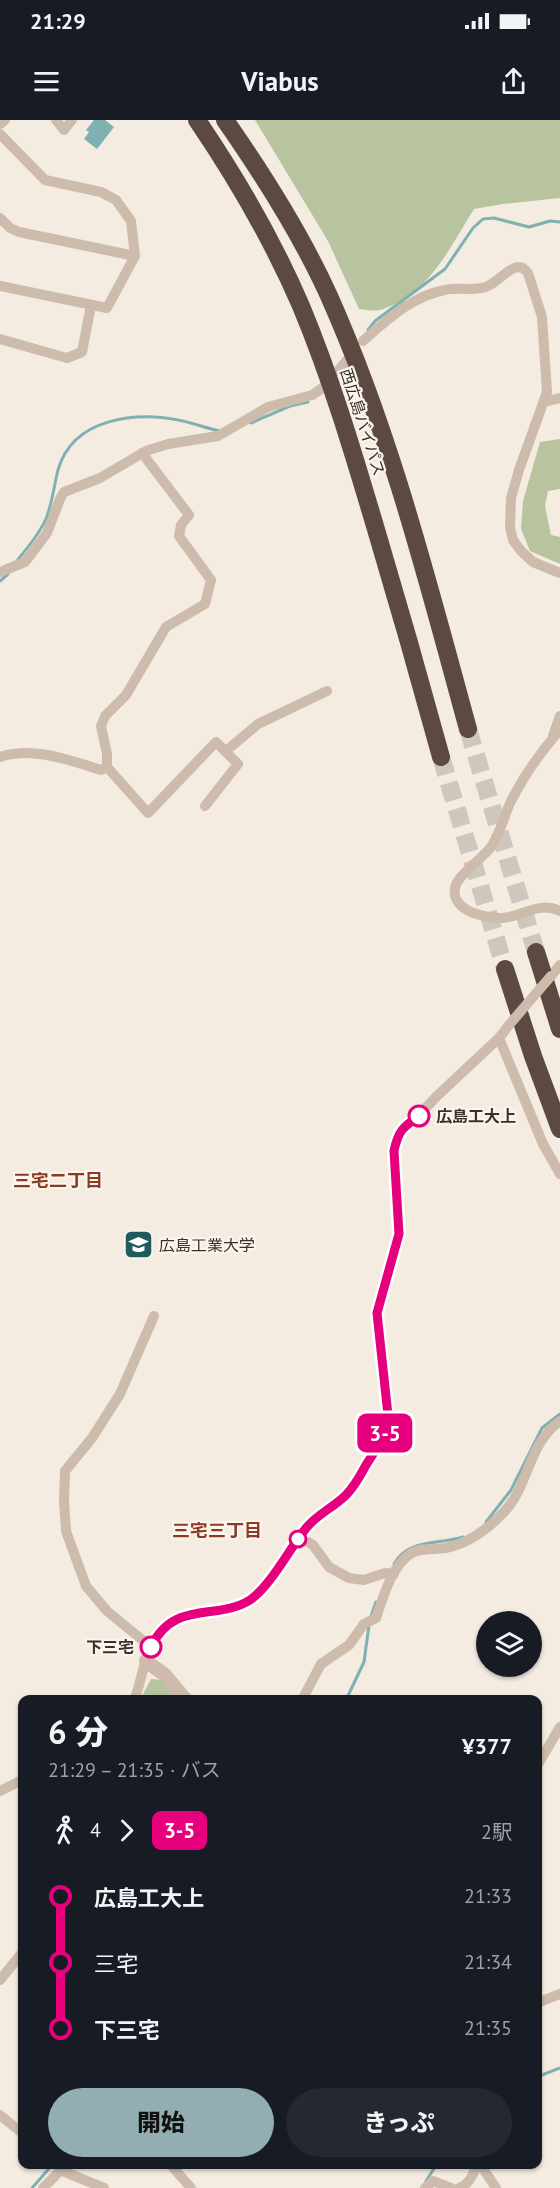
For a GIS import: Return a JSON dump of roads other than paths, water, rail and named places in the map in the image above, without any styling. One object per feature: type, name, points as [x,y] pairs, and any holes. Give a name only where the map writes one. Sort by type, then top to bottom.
[{"type":"highway","name":"西広島バイパス","points":[[197,120],[232,172],[270,241],[326,370],[354,455],[441,757]]},
{"type":"highway","name":"西広島バイパス","points":[[225,120],[254,161],[296,230],[328,295],[359,369],[381,427],[434,603],[468,729]]},
{"type":"highway","points":[[536,952],[560,1029]]},
{"type":"highway","points":[[506,969],[532,1056],[560,1130]]},
{"type":"street","points":[[0,124],[4,120]]},
{"type":"street","points":[[56,120],[64,129],[72,120]]},
{"type":"street","points":[[0,134],[45,180],[101,192],[116,200],[131,221],[135,256],[107,308],[0,286]]},
{"type":"street","points":[[0,218],[10,228],[19,232],[135,256]]},
{"type":"street","points":[[363,342],[414,301],[446,290],[482,288],[495,282],[512,268],[523,268],[528,273],[542,317],[547,392],[519,470],[509,512],[510,527],[513,540],[521,551],[533,562],[560,573]]},
{"type":"street","points":[[0,339],[67,358],[82,352],[91,305]]},
{"type":"street","points":[[338,371],[348,359]]},
{"type":"street","points":[[0,572],[25,562],[47,533],[64,492],[100,478],[142,453],[168,444],[218,436],[268,407],[312,395],[324,387]]},
{"type":"street","points":[[544,402],[560,398]]},
{"type":"street","points":[[142,453],[189,515],[181,525],[179,536],[211,580],[204,604],[166,627],[126,695],[105,716],[101,726],[107,754],[107,767],[148,813],[216,742],[238,764],[205,806]]},
{"type":"street","points":[[226,752],[258,724],[327,691]]},
{"type":"street","points":[[552,739],[560,716]]},
{"type":"street","points":[[560,730],[529,770],[513,798],[495,841],[481,859],[457,881],[455,894],[456,900],[467,910],[497,918],[548,907],[560,911]]},
{"type":"street","points":[[0,758],[11,753],[60,756],[100,770],[107,767]]},
{"type":"street","points":[[136,1695],[149,1654],[161,1632],[176,1619],[252,1599],[315,1519],[347,1494],[359,1480],[381,1443],[387,1428],[388,1415],[377,1313],[379,1300],[396,1253],[399,1234],[394,1151],[397,1139],[402,1128],[419,1116],[499,1038],[560,965]]},
{"type":"street","points":[[499,1038],[543,1144],[560,1174]]},
{"type":"street","points":[[154,1316],[120,1394],[92,1438],[65,1470],[66,1531],[86,1586],[149,1654],[182,1695]]},
{"type":"street","points":[[305,1695],[321,1664],[349,1645],[369,1621],[376,1618],[390,1574],[402,1562],[412,1553],[445,1548],[468,1541],[492,1524],[514,1500],[543,1436],[560,1421]]},
{"type":"street","points":[[300,1538],[313,1545],[329,1567],[349,1578],[364,1580],[390,1574]]},
{"type":"street","points":[[542,1758],[560,1727]]},
{"type":"street","points":[[1,1788],[18,1782]]},
{"type":"street","points":[[0,1980],[18,1958]]},
{"type":"street","points":[[542,2001],[560,1994]]},
{"type":"street","points":[[0,2115],[18,2130]]},
{"type":"street","points":[[43,2188],[59,2169]]},
{"type":"street","points":[[65,2169],[104,2188]]},
{"type":"street","points":[[174,2169],[191,2188]]},
{"type":"street","points":[[464,2187],[476,2169]]},
{"type":"street","points":[[483,2169],[496,2188]]},
{"type":"street","points":[[425,2188],[433,2181],[451,2188]]},
{"type":"water","points":[[94,120],[105,120],[114,127],[97,149],[84,139],[89,132],[86,130]]},
{"type":"waterway","points":[[368,330],[375,321],[445,269],[473,228],[483,219],[494,218],[529,227],[550,221],[560,222]]},
{"type":"waterway","points":[[251,423],[290,406],[308,402]]},
{"type":"waterway","points":[[17,561],[46,519],[58,470],[66,452],[77,439],[92,429],[109,422],[146,417],[183,421],[219,431]]},
{"type":"waterway","points":[[0,581],[8,574]]},
{"type":"waterway","points":[[486,1522],[511,1490],[542,1428],[560,1414]]},
{"type":"waterway","points":[[394,1564],[400,1556],[416,1546],[463,1537]]},
{"type":"waterway","points":[[370,1619],[376,1602]]},
{"type":"waterway","points":[[348,1695],[364,1662],[369,1625]]},
{"type":"waterway","points":[[542,2075],[560,2068]]},
{"type":"waterway","points":[[32,2188],[49,2169]]},
{"type":"waterway","points":[[426,2181],[434,2169]]},
{"type":"tunnel","points":[[468,729],[536,952]]},
{"type":"tunnel","points":[[441,757],[505,969]]},
{"type":"place","name":"広島工大上","points":[[419,1116]]},
{"type":"place","name":"広島工業大学","points":[[138,1245]]},
{"type":"place","name":"下三宅","points":[[151,1647]]},
{"type":"district","name":"三宅二丁目","points":[[58,1180]]},
{"type":"district","name":"三宅三丁目","points":[[217,1530]]}]
